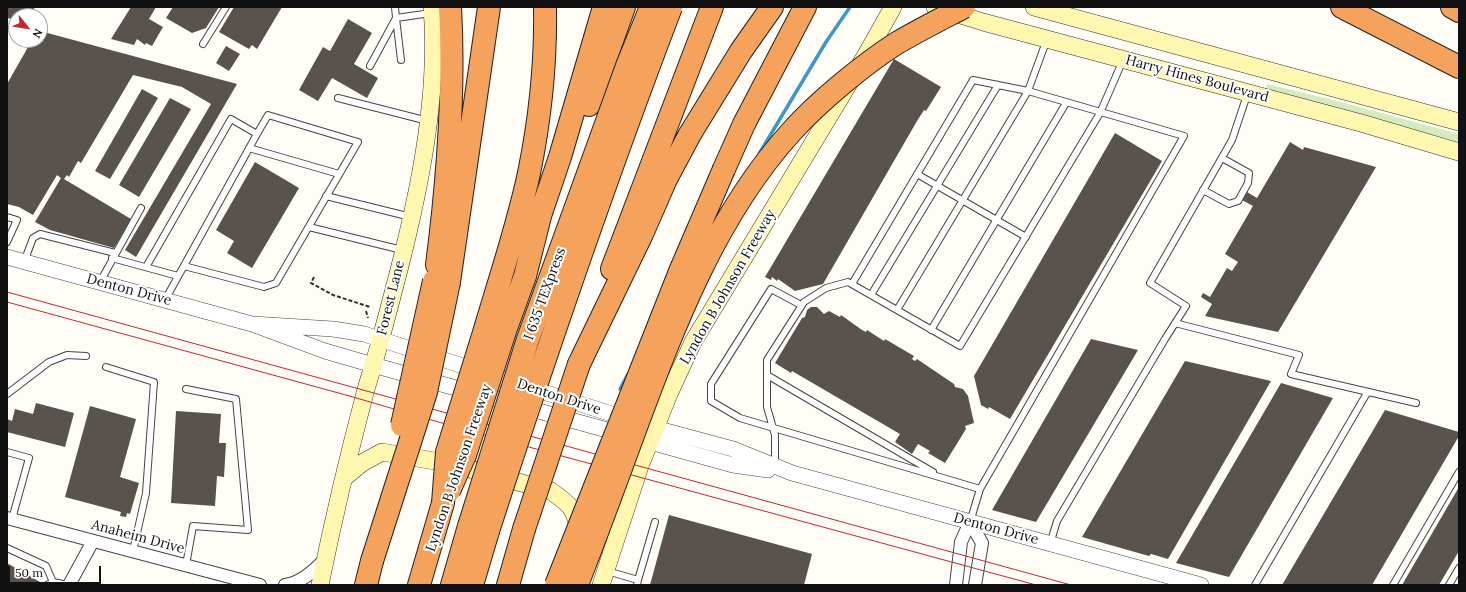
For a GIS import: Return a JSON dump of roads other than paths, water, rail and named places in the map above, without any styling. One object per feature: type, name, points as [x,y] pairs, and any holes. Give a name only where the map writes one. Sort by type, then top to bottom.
[{"type":"highway","points":[[372,561],[420,414],[442,324],[459,220],[490,7]]},
{"type":"highway","points":[[496,329],[514,231],[533,151],[543,63],[546,7]]},
{"type":"highway","points":[[525,276],[540,216],[560,157],[604,7]]},
{"type":"highway","points":[[496,329],[525,276],[550,219],[624,7]]},
{"type":"highway","name":"I 635 TEXpress","points":[[472,585],[478,529],[528,340],[627,66],[651,7]]},
{"type":"highway","name":"I 635 TEXpress","points":[[452,585],[478,529],[671,7]]},
{"type":"highway","points":[[508,585],[524,529],[626,229],[706,17],[712,7]]},
{"type":"highway","points":[[556,585],[675,283],[724,169],[744,124],[805,7]]},
{"type":"highway","points":[[575,582],[652,384],[686,303],[717,240],[752,182],[792,130],[840,87],[896,44],[964,7]]},
{"type":"highway","points":[[1342,7],[1459,66]]},
{"type":"highway","points":[[1452,7],[1459,11]]},
{"type":"highway","points":[[366,585],[435,273],[442,226],[451,111],[438,9]]},
{"type":"highway","points":[[579,364],[642,234],[666,179],[714,94],[770,10]]},
{"type":"highway","name":"Lyndon B Johnson Freeway","points":[[419,585],[441,509],[447,452],[496,329]]},
{"type":"main road","name":"Lyndon B Johnson Freeway","points":[[603,580],[652,435],[693,342],[866,55],[893,7]]},
{"type":"main road","name":"Harry Hines Boulevard","points":[[935,7],[983,22],[1048,38],[1361,123],[1459,152]]},
{"type":"main road","name":"Harry Hines Boulevard","points":[[1034,7],[1459,122]]},
{"type":"main road","name":"Forest Lane","points":[[320,585],[344,478],[381,339],[411,217],[428,120],[432,57],[438,9]]},
{"type":"main road","points":[[1124,59],[1132,33]]},
{"type":"main road","points":[[344,478],[362,463],[382,452],[452,464],[551,491],[565,501],[574,510],[580,532],[575,582]]},
{"type":"street","name":"Denton Drive","points":[[7,257],[252,324],[325,351],[373,365],[652,435],[733,449],[792,473],[1201,585]]},
{"type":"street","name":"Denton Drive","points":[[252,324],[333,329],[364,334],[733,465],[792,473]]},
{"type":"street","name":"Anaheim Drive","points":[[9,518],[260,585]]},
{"type":"street","points":[[956,585],[961,542],[970,522]]},
{"type":"street","points":[[970,522],[982,544],[975,585]]},
{"type":"street","points":[[68,585],[93,541]]},
{"type":"street","points":[[285,585],[290,584],[314,571],[326,558]]},
{"type":"lane","points":[[203,44],[226,7]]},
{"type":"lane","points":[[395,7],[401,60]]},
{"type":"lane","points":[[370,66],[396,18],[438,9]]},
{"type":"lane","points":[[897,310],[1028,91],[1048,38]]},
{"type":"lane","points":[[775,466],[775,435],[767,407],[767,360],[804,302],[826,288],[848,282],[960,346],[1100,113],[1124,59]]},
{"type":"lane","points":[[852,284],[973,80],[1028,91],[1184,136],[980,489],[970,522]]},
{"type":"lane","points":[[871,295],[998,85]]},
{"type":"lane","points":[[1050,544],[1057,521],[1186,306],[1150,283],[1232,140],[1248,93]]},
{"type":"lane","points":[[338,98],[428,120]]},
{"type":"lane","points":[[931,330],[1066,103]]},
{"type":"lane","points":[[165,300],[268,115],[358,142],[276,284],[264,287],[184,266]]},
{"type":"lane","points":[[146,267],[231,119],[257,134]]},
{"type":"lane","points":[[249,148],[339,174]]},
{"type":"lane","points":[[1203,190],[1229,204],[1238,201],[1248,183],[1249,173],[1222,158]]},
{"type":"lane","points":[[917,174],[1026,237]]},
{"type":"lane","points":[[326,196],[411,217]]},
{"type":"lane","points":[[100,282],[141,208]]},
{"type":"lane","points":[[7,217],[17,220],[7,242]]},
{"type":"lane","points":[[309,227],[403,250]]},
{"type":"lane","points":[[24,262],[33,238],[40,234],[114,255],[146,267],[178,276]]},
{"type":"lane","points":[[802,305],[771,289],[712,384],[711,401],[740,418],[773,429],[980,489]]},
{"type":"lane","points":[[1175,323],[1299,355],[1291,374],[1367,393],[1416,403]]},
{"type":"lane","points":[[7,394],[49,362],[67,355],[86,356]]},
{"type":"lane","points":[[106,367],[154,382],[146,493],[133,551]]},
{"type":"lane","points":[[767,375],[942,478]]},
{"type":"lane","points":[[186,389],[236,399],[248,530],[193,526],[186,565]]},
{"type":"lane","points":[[1255,585],[1367,393]]},
{"type":"lane","points":[[7,452],[29,458],[9,518]]},
{"type":"lane","points":[[1393,585],[1459,472]]},
{"type":"lane","points":[[603,580],[637,582],[655,522]]},
{"type":"lane","points":[[7,548],[46,566],[50,584],[68,585]]},
{"type":"lane","points":[[1449,585],[1459,568]]},
{"type":"waterway","points":[[759,154],[826,42],[850,7]]},
{"type":"waterway","points":[[620,389],[628,374]]},
{"type":"tram line","points":[[7,292],[1071,585]]},
{"type":"tram line","points":[[7,302],[353,397],[459,428],[1036,585]]}]
